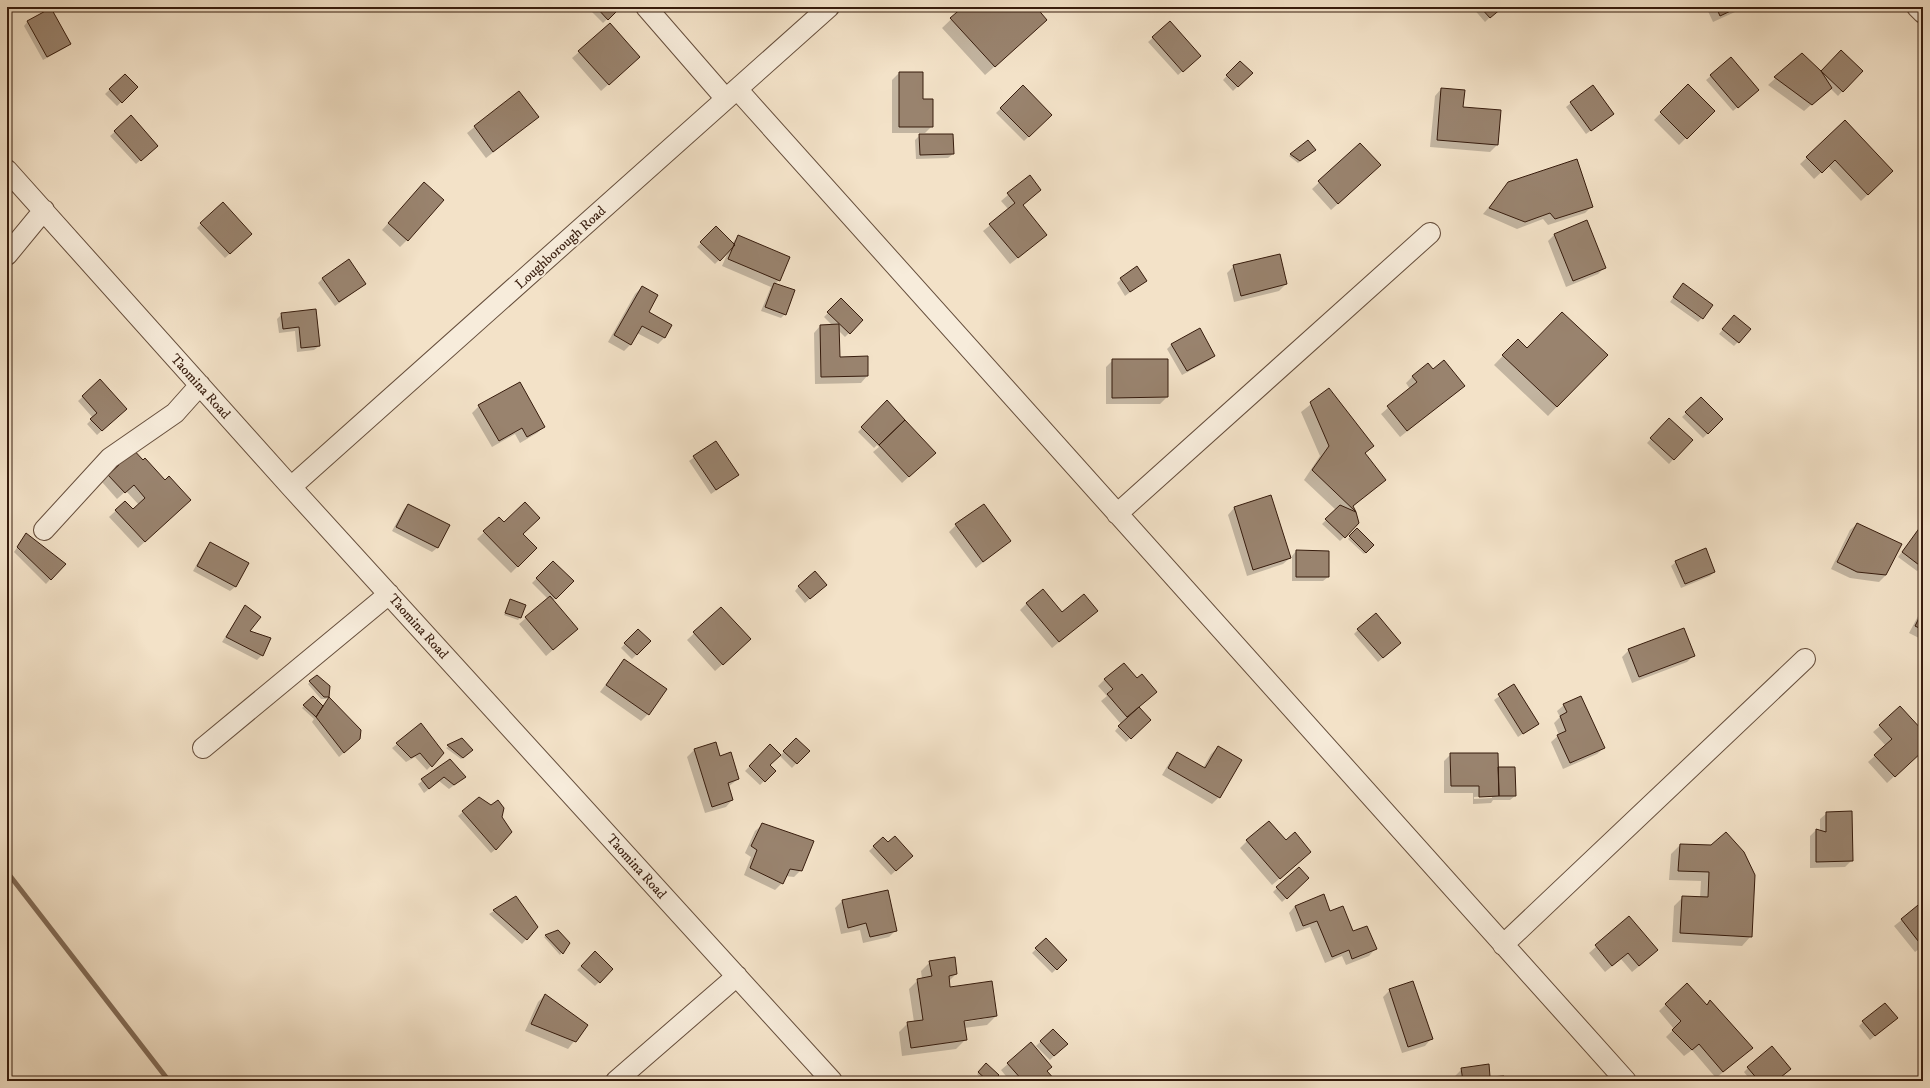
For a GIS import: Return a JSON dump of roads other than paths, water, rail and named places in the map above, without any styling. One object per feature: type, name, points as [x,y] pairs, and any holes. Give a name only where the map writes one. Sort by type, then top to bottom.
[{"type":"street","points":[[646,7],[731,94],[1117,514],[1626,1081]]},
{"type":"street","points":[[1917,7],[1923,13]]},
{"type":"street","name":"Loughborough Road","points":[[291,487],[731,94],[821,9]]},
{"type":"street","name":"Taomina Road","points":[[7,170],[291,487],[832,1081]]},
{"type":"street","points":[[7,255],[44,210]]},
{"type":"street","points":[[1117,514],[1430,233]]},
{"type":"street","points":[[44,530],[110,458],[175,413],[200,385]]},
{"type":"street","points":[[203,748],[389,594]]},
{"type":"street","points":[[1503,945],[1805,659]]},
{"type":"street","points":[[616,1081],[737,976]]},
{"type":"waterway","points":[[7,872],[169,1081]]}]
